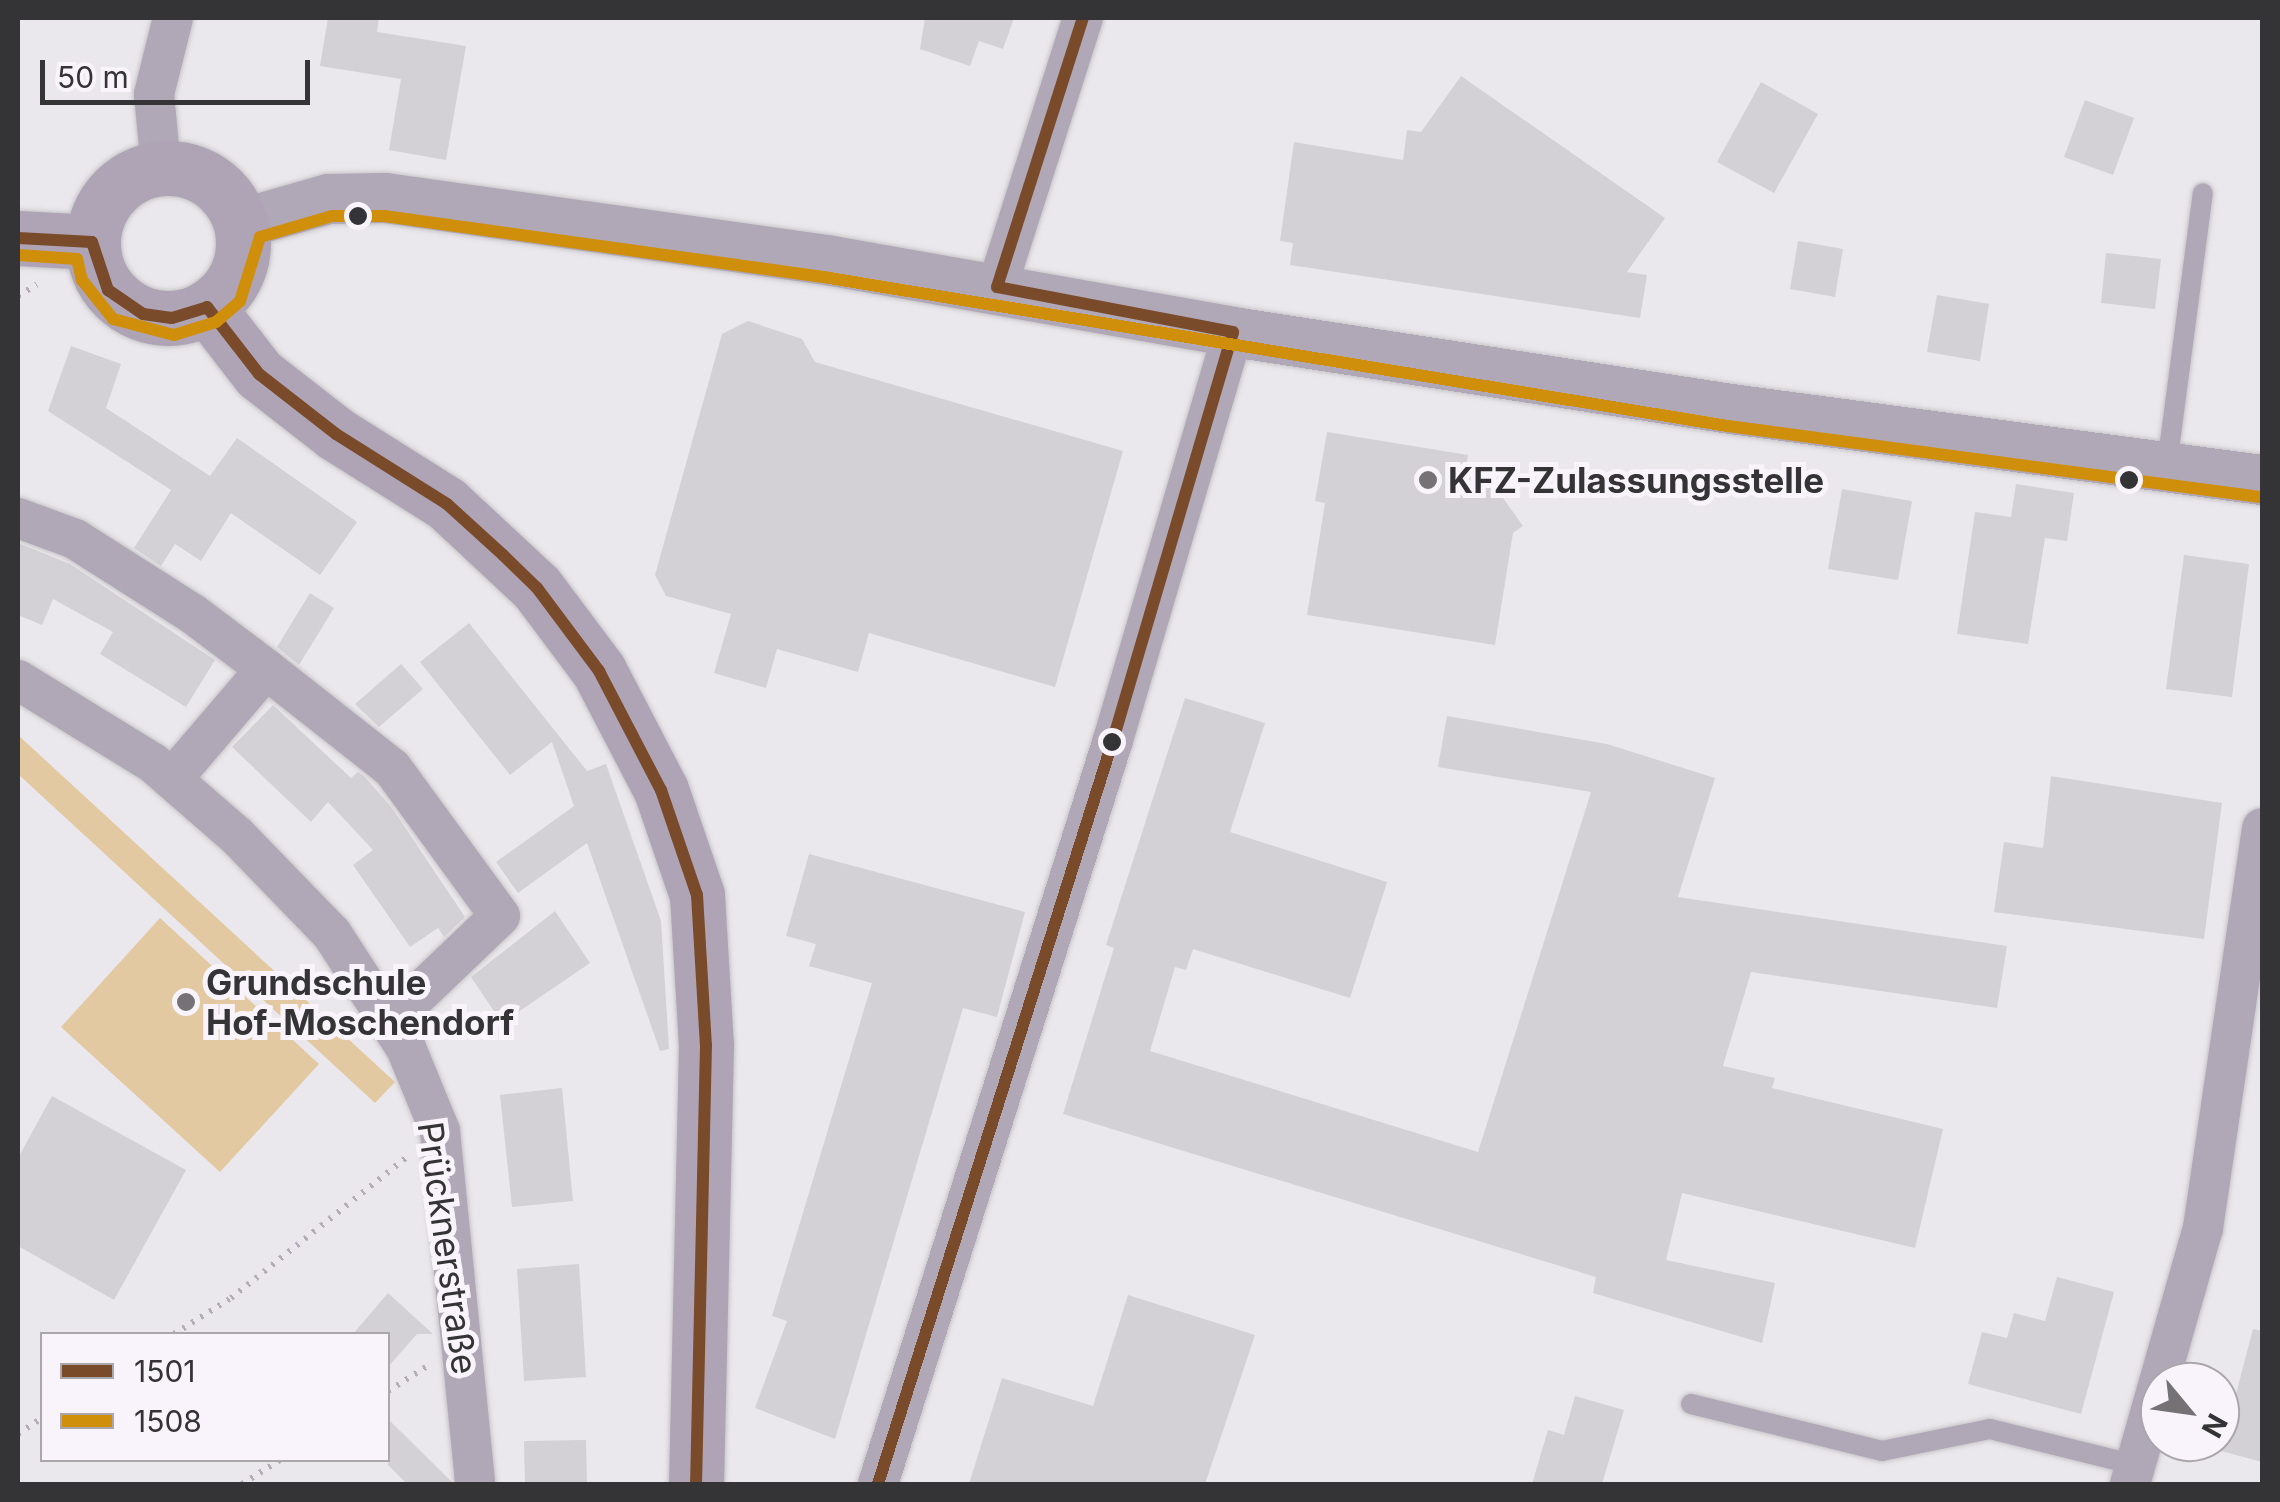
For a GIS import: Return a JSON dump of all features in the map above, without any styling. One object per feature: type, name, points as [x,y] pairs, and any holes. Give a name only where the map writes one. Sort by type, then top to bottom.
[{"type":"main road","points":[[161,167],[214,182],[241,224],[238,271],[207,308],[172,318],[124,304],[97,271],[92,242],[108,196],[138,173],[161,167]]},
{"type":"main road","points":[[18,238],[92,242]]},
{"type":"main road","points":[[207,308],[259,374],[336,434],[447,504],[537,588],[600,671],[662,790],[698,895],[706,1045],[696,1484]]},
{"type":"street","points":[[161,167],[154,94],[173,18]]},
{"type":"street","points":[[998,287],[1083,18]]},
{"type":"street","points":[[241,224],[329,200],[385,198],[998,287],[1232,332],[2262,480]]},
{"type":"street","points":[[878,1484],[1113,740],[1232,332]]},
{"type":"street","points":[[18,518],[75,539],[194,614],[392,768],[500,916],[388,1022]]},
{"type":"street","points":[[172,779],[266,670]]},
{"type":"street","name":"Prücknerstraße","points":[[18,680],[172,779],[332,934],[388,1022],[440,1131],[475,1484]]},
{"type":"street","points":[[2133,1475],[2203,1228],[2252,973],[2262,828]]},
{"type":"lane","points":[[2166,467],[2203,192]]},
{"type":"lane","points":[[1691,1404],[1882,1452],[1990,1428],[2133,1475]]},
{"type":"path","points":[[177,1332],[232,1298],[440,1131]]},
{"type":"path","points":[[18,1434],[40,1419]]},
{"type":"path","points":[[242,1484],[277,1462]]},
{"type":"shaded area","points":[[18,735],[395,1082],[375,1103],[18,774]]},
{"type":"shaded area","points":[[160,918],[319,1064],[220,1172],[61,1027]]},
{"type":"building","points":[[328,18],[379,18],[377,32],[466,46],[446,160],[389,150],[401,79],[320,66]]},
{"type":"building","points":[[925,18],[1014,18],[1003,49],[979,41],[970,66],[920,49]]},
{"type":"building","points":[[1461,76],[1665,218],[1627,272],[1647,275],[1640,318],[1290,265],[1293,243],[1280,241],[1294,142],[1403,160],[1407,130],[1421,132]]},
{"type":"building","points":[[1761,82],[1818,114],[1774,193],[1717,162]]},
{"type":"building","points":[[2085,100],[2134,118],[2113,175],[2064,157]]},
{"type":"building","points":[[1798,241],[1843,249],[1835,297],[1790,289]]},
{"type":"building","points":[[2106,253],[2161,259],[2155,309],[2101,303]]},
{"type":"building","points":[[1937,295],[1989,304],[1980,361],[1927,352]]},
{"type":"building","points":[[748,321],[802,339],[815,362],[1123,451],[1055,687],[869,633],[858,672],[777,649],[766,688],[714,673],[731,614],[666,596],[655,575],[722,334]]},
{"type":"building","points":[[71,346],[121,364],[106,408],[210,476],[237,438],[357,522],[320,575],[231,513],[201,561],[175,544],[161,566],[134,548],[171,490],[48,411]]},
{"type":"building","points":[[1327,432],[1468,455],[1465,472],[1488,477],[1523,526],[1513,533],[1495,645],[1307,615],[1325,503],[1315,501]]},
{"type":"building","points":[[2016,484],[2074,493],[2067,541],[2045,538],[2028,644],[1957,634],[1975,512],[2011,517]]},
{"type":"building","points":[[1842,489],[1912,501],[1898,580],[1828,569]]},
{"type":"building","points":[[18,543],[70,564],[215,660],[186,707],[100,654],[113,632],[53,599],[42,625],[18,615]]},
{"type":"building","points":[[2184,555],[2249,564],[2232,697],[2166,689]]},
{"type":"building","points":[[310,593],[334,608],[299,665],[277,647]]},
{"type":"building","points":[[469,623],[587,771],[606,764],[661,921],[669,1049],[660,1051],[587,843],[518,893],[496,862],[574,806],[552,742],[510,775],[420,662]]},
{"type":"building","points":[[401,664],[423,689],[379,727],[355,704]]},
{"type":"building","points":[[1185,698],[1265,723],[1230,832],[1387,882],[1350,998],[1193,949],[1186,970],[1175,967],[1150,1051],[1478,1152],[1591,792],[1438,767],[1447,716],[1607,744],[1715,778],[1678,897],[2007,946],[1997,1008],[1751,972],[1723,1066],[1775,1078],[1772,1088],[1943,1129],[1915,1248],[1682,1193],[1666,1260],[1775,1283],[1762,1343],[1593,1293],[1596,1277],[1063,1114],[1114,948],[1106,945]]},
{"type":"building","points":[[273,705],[351,778],[358,772],[364,776],[392,808],[465,917],[444,937],[438,928],[410,947],[353,865],[373,850],[328,802],[311,822],[232,747]]},
{"type":"building","points":[[2051,776],[2222,803],[2204,939],[1994,912],[2004,842],[2043,848]]},
{"type":"building","points":[[809,854],[1025,912],[997,1017],[963,1008],[835,1439],[755,1408],[787,1321],[772,1316],[872,983],[809,966],[816,944],[786,936]]},
{"type":"building","points":[[555,911],[590,963],[502,1023],[471,977]]},
{"type":"building","points":[[562,1088],[573,1201],[512,1207],[500,1095]]},
{"type":"building","points":[[52,1096],[186,1170],[114,1300],[18,1246],[18,1158]]},
{"type":"building","points":[[579,1264],[586,1377],[524,1381],[517,1269]]},
{"type":"building","points":[[2057,1277],[2114,1292],[2081,1414],[1968,1384],[1982,1332],[2007,1338],[2014,1313],[2045,1321]]},
{"type":"building","points":[[388,1293],[433,1334],[417,1334],[390,1365],[390,1332],[355,1332]]},
{"type":"building","points":[[1128,1295],[1255,1335],[1205,1484],[969,1484],[1002,1378],[1093,1406]]},
{"type":"building","points":[[2253,1329],[2262,1331],[2262,1462],[2240,1456],[2240,1379]]},
{"type":"building","points":[[1575,1396],[1624,1410],[1602,1484],[1532,1484],[1548,1430],[1564,1435]]},
{"type":"building","points":[[390,1421],[451,1484],[407,1484],[388,1465]]},
{"type":"building","points":[[586,1440],[587,1484],[525,1484],[524,1441]]},
{"type":"transit line","name":"1501","points":[[878,1484],[1113,740],[1233,332],[997,287],[1083,18]]},
{"type":"transit line","name":"1508","points":[[18,255],[77,259],[82,280],[113,319],[174,335],[216,322],[240,301],[260,237],[332,216],[384,216],[829,278],[1728,426],[2260,497]]},
{"type":"transit line","name":"1501","points":[[18,238],[92,242],[108,290],[143,314],[172,318],[207,307],[259,374],[336,434],[447,504],[503,555],[537,588],[599,671],[661,790],[697,895],[706,1045],[696,1484]]},
{"type":"place","name":"KFZ-Zulassungsstelle","points":[[1428,480]]},
{"type":"place","name":"Grundschule Hof-Moschendorf","points":[[186,1002]]}]
